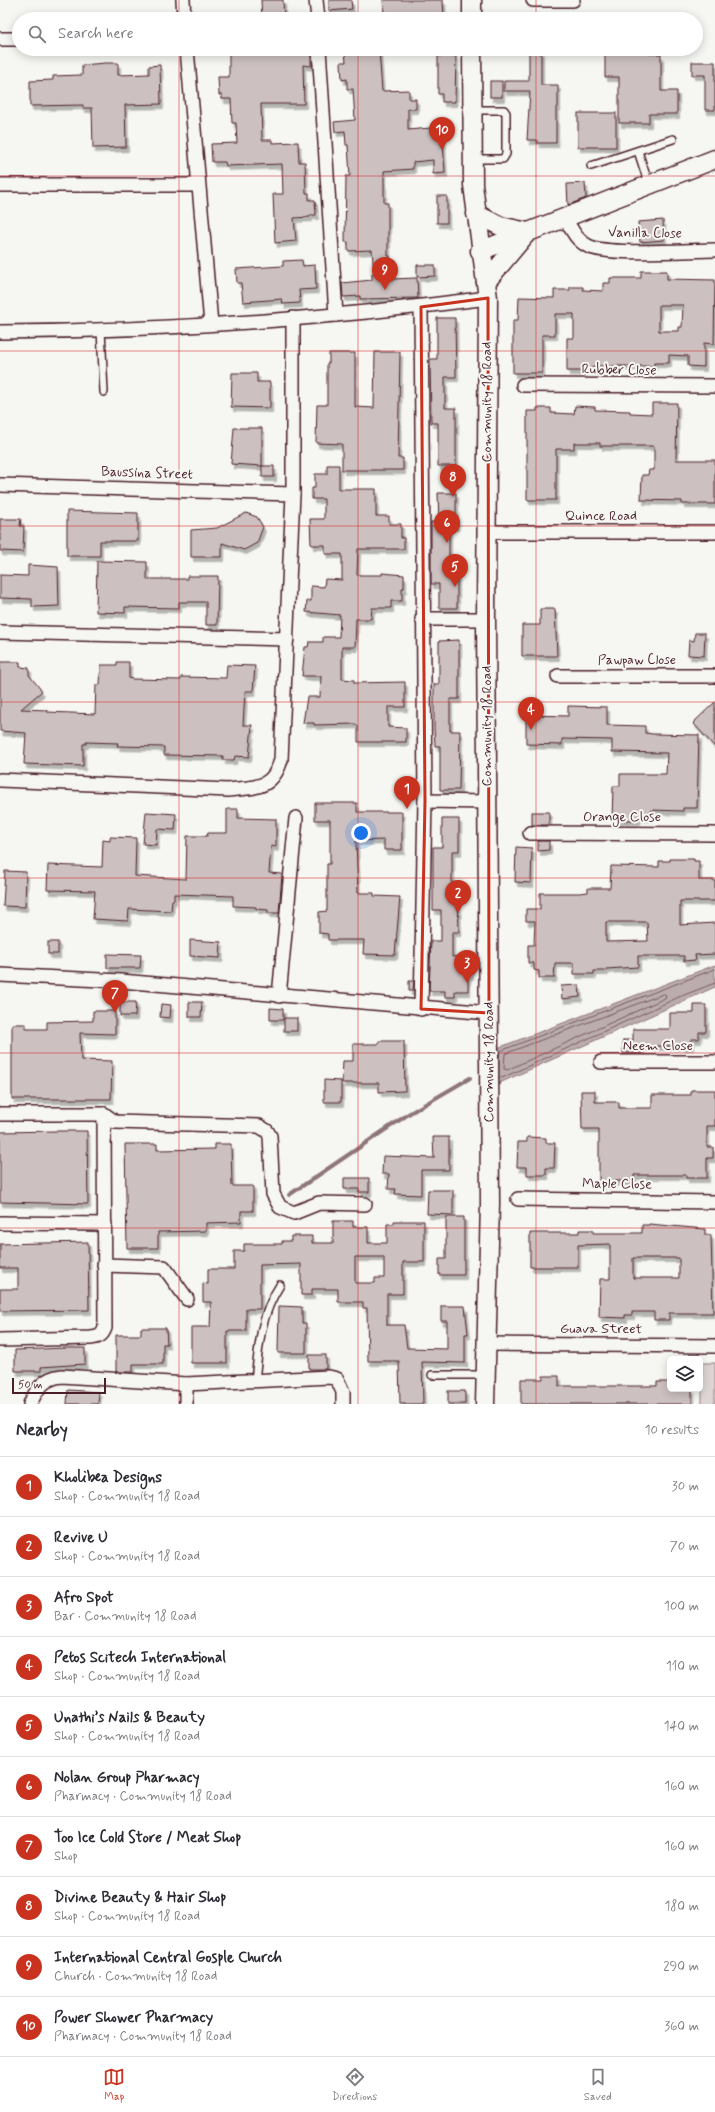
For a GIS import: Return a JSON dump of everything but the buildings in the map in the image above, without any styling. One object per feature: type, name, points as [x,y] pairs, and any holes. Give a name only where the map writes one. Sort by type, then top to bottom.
[{"type":"main road","points":[[472,0],[472,12]]},
{"type":"main road","name":"Community 18 Road","points":[[472,56],[472,159],[480,251],[487,290],[486,619],[490,1203],[485,1404]]},
{"type":"main road","points":[[480,251],[715,159]]},
{"type":"main road","points":[[476,214],[500,226],[528,232]]},
{"type":"main road","points":[[487,290],[528,232]]},
{"type":"street","points":[[183,0],[184,12]]},
{"type":"street","points":[[316,0],[317,12]]},
{"type":"street","points":[[533,0],[573,0]]},
{"type":"street","points":[[0,39],[12,39]]},
{"type":"street","points":[[187,56],[211,324]]},
{"type":"street","points":[[319,56],[336,315]]},
{"type":"street","points":[[0,186],[198,185]]},
{"type":"street","name":"Vanilla Close","points":[[565,218],[576,238],[589,247],[609,250],[715,250]]},
{"type":"street","points":[[0,332],[211,324],[336,315],[421,307],[487,290]]},
{"type":"street","points":[[420,1009],[425,801],[422,618],[421,307]]},
{"type":"street","points":[[0,780],[228,790],[252,787],[272,780],[278,773],[282,760],[293,494],[293,318]]},
{"type":"street","name":"Rubber Close","points":[[523,385],[715,386]]},
{"type":"street","name":"Baussina Street","points":[[0,485],[293,494]]},
{"type":"street","name":"Quince Road","points":[[486,532],[715,532]]},
{"type":"street","points":[[422,618],[486,619]]},
{"type":"street","points":[[0,632],[286,639]]},
{"type":"street","name":"Pawpaw Close","points":[[558,676],[715,676]]},
{"type":"street","points":[[425,801],[487,802]]},
{"type":"street","points":[[279,996],[296,818]]},
{"type":"street","name":"Orange Close","points":[[530,833],[715,834]]},
{"type":"street","points":[[0,975],[121,981],[420,1009],[489,1013]]},
{"type":"street","name":"Neem Close","points":[[601,1062],[715,1062]]},
{"type":"street","points":[[0,1114],[104,1114],[115,1122],[259,1126],[267,1131],[270,1136],[273,1194],[280,1208],[294,1212],[318,1203],[365,1204]]},
{"type":"street","points":[[0,1340],[99,1337],[105,1328],[104,1114]]},
{"type":"street","name":"Maple Close","points":[[518,1199],[715,1202]]},
{"type":"street","points":[[0,1223],[105,1224]]},
{"type":"street","points":[[104,1265],[164,1267],[187,1299]]},
{"type":"street","name":"Guava Street","points":[[486,1344],[715,1346]]},
{"type":"street","points":[[30,1404],[43,1382],[53,1377],[62,1376],[186,1384],[333,1378],[337,1379],[340,1384],[343,1404]]},
{"type":"street","points":[[186,1384],[186,1404]]},
{"type":"lane","points":[[472,110],[504,110],[506,113],[506,154],[503,159],[472,159]]},
{"type":"lane","points":[[591,166],[673,139]]},
{"type":"lane","points":[[638,151],[649,185]]},
{"type":"lane","points":[[101,329],[104,392]]},
{"type":"lane","points":[[255,1381],[265,1314],[280,1285]]},
{"type":"lane","points":[[432,1375],[485,1375]]},
{"type":"highlighted area","points":[[488,298],[489,1013],[421,1009],[425,801],[421,307]]},
{"type":"shaded area","points":[[703,1363],[715,1363],[715,1404],[702,1404]]},
{"type":"water","points":[[715,965],[715,987],[495,1085],[495,1049]]},
{"type":"waterway","points":[[289,1195],[410,1113],[470,1078]]},
{"type":"place","name":"Power Shower Pharmacy","points":[[442,150]]},
{"type":"place","name":"International Central Gosple Church","points":[[385,290]]},
{"type":"place","name":"Divine Beauty & Hair Shop","points":[[453,497]]},
{"type":"place","name":"Nolan Group Pharmacy","points":[[447,543]]},
{"type":"place","name":"Unathi’s Nails & Beauty","points":[[455,587]]},
{"type":"place","name":"Petos Scitech International","points":[[531,730]]},
{"type":"place","name":"Kholibea Designs","points":[[407,809]]},
{"type":"place","name":"Revive U","points":[[458,913]]},
{"type":"place","name":"Afro Spot","points":[[467,983]]},
{"type":"place","name":"Too Ice Cold Store / Meat Shop","points":[[115,1013]]}]
